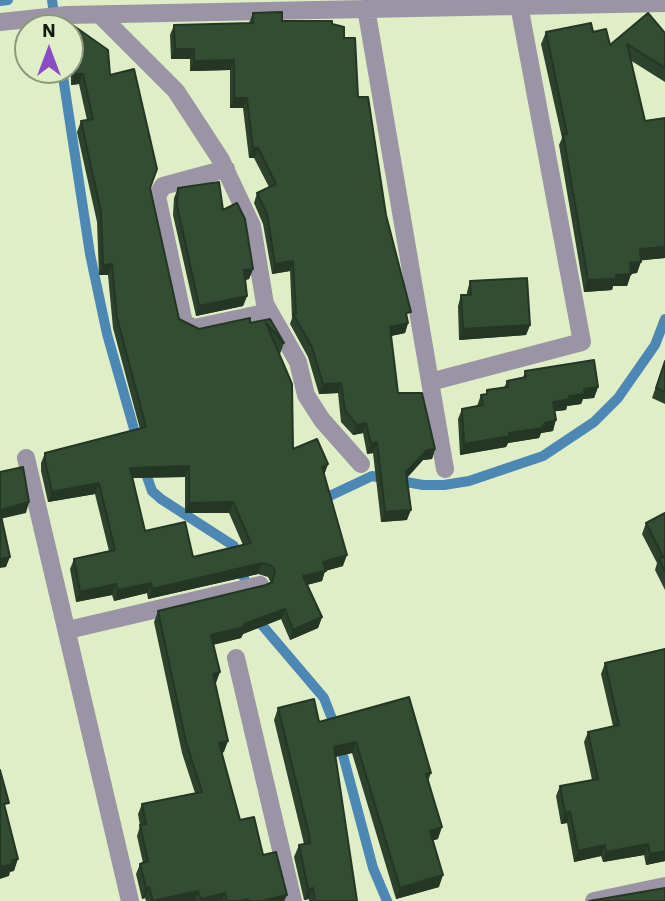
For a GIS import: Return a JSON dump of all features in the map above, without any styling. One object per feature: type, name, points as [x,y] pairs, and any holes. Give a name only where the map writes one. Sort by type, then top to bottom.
[{"type":"street","points":[[0,22],[66,7],[101,16],[291,5],[366,8],[665,3]]},
{"type":"street","points":[[430,382],[582,342],[519,5]]},
{"type":"street","points":[[366,8],[444,469]]},
{"type":"street","points":[[101,16],[176,91],[226,169],[252,226],[269,312],[298,362],[306,395],[322,420],[361,464]]},
{"type":"street","points":[[226,169],[163,186],[157,196],[184,323],[194,328],[269,312]]},
{"type":"street","points":[[26,457],[130,901]]},
{"type":"street","points":[[68,630],[252,587]]},
{"type":"street","points":[[236,658],[293,901]]},
{"type":"street","points":[[600,901],[665,886]]},
{"type":"building","points":[[282,12],[282,21],[332,21],[332,24],[344,27],[344,38],[355,38],[358,97],[368,97],[386,215],[411,312],[406,313],[408,323],[390,327],[398,393],[422,393],[435,449],[427,450],[406,472],[411,510],[385,512],[377,442],[371,444],[366,423],[357,425],[345,411],[341,383],[323,384],[312,347],[293,314],[296,314],[293,261],[275,264],[267,214],[257,193],[276,184],[258,148],[253,148],[247,98],[234,98],[234,60],[194,61],[194,49],[175,49],[174,25],[253,23],[253,13]]},
{"type":"building","points":[[648,13],[665,33],[665,68],[627,44],[645,121],[665,118],[665,247],[640,249],[641,262],[630,263],[631,274],[616,275],[616,279],[588,280],[563,134],[567,134],[546,32],[591,23],[593,32],[606,29],[610,45]]},
{"type":"building","points":[[84,33],[108,50],[110,75],[134,69],[157,169],[150,188],[179,319],[199,329],[250,318],[250,323],[270,319],[284,343],[266,323],[292,384],[293,449],[317,439],[328,464],[322,467],[347,555],[323,562],[326,571],[303,576],[322,617],[293,630],[285,609],[244,624],[245,627],[211,635],[220,672],[213,674],[228,741],[219,743],[240,820],[254,817],[263,855],[276,852],[287,895],[261,901],[227,901],[225,893],[201,899],[198,891],[153,901],[149,887],[146,888],[140,864],[148,861],[140,825],[146,824],[142,804],[202,792],[186,742],[158,611],[266,585],[272,582],[275,572],[272,566],[262,563],[152,589],[151,583],[118,590],[116,584],[80,592],[74,559],[115,550],[99,483],[52,492],[45,453],[146,427],[117,318],[112,264],[103,265],[101,212],[81,121],[93,119],[84,78]],"holes":[[[189,466],[189,503],[233,502],[251,543],[193,557],[185,522],[145,531],[130,468]]]},
{"type":"building","points":[[219,182],[223,210],[237,203],[245,219],[253,269],[244,270],[247,296],[199,306],[177,205],[178,188]]},
{"type":"building","points":[[527,278],[530,325],[463,329],[461,295],[471,295],[470,281]]},
{"type":"building","points":[[594,360],[598,387],[584,389],[585,394],[569,396],[570,399],[553,402],[556,420],[545,423],[542,428],[464,444],[462,409],[483,405],[481,395],[487,394],[487,390],[508,387],[507,381],[526,377],[525,371]]},
{"type":"building","points":[[665,361],[665,392],[656,388]]},
{"type":"building","points":[[23,467],[29,502],[0,510],[0,472]]},
{"type":"building","points":[[0,511],[10,557],[0,559]]},
{"type":"building","points":[[665,513],[665,572],[659,559],[663,557],[646,523]]},
{"type":"building","points":[[665,649],[665,851],[650,854],[648,844],[606,852],[605,845],[578,851],[570,812],[565,813],[560,786],[598,779],[588,732],[619,725],[605,663]]},
{"type":"building","points":[[409,697],[431,773],[426,774],[442,827],[430,831],[443,875],[400,888],[356,742],[334,747],[357,901],[315,901],[313,888],[308,889],[299,845],[310,843],[309,834],[278,708],[314,699],[319,722]]},
{"type":"building","points":[[0,770],[9,803],[4,804],[18,859],[12,860],[13,864],[0,867]]},
{"type":"building","points":[[665,888],[665,901],[589,901]]},
{"type":"waterway","points":[[0,1],[8,0]]},
{"type":"waterway","points":[[52,0],[54,14]]},
{"type":"waterway","points":[[64,84],[90,254],[107,334],[138,443]]},
{"type":"waterway","points":[[319,501],[372,476],[423,485],[444,485],[469,481],[543,456],[594,422],[618,398],[655,345],[665,319]]},
{"type":"waterway","points":[[144,468],[152,491],[161,499],[234,546],[248,590]]},
{"type":"waterway","points":[[256,618],[324,698],[336,729]]},
{"type":"waterway","points":[[340,744],[373,868],[387,901]]}]
